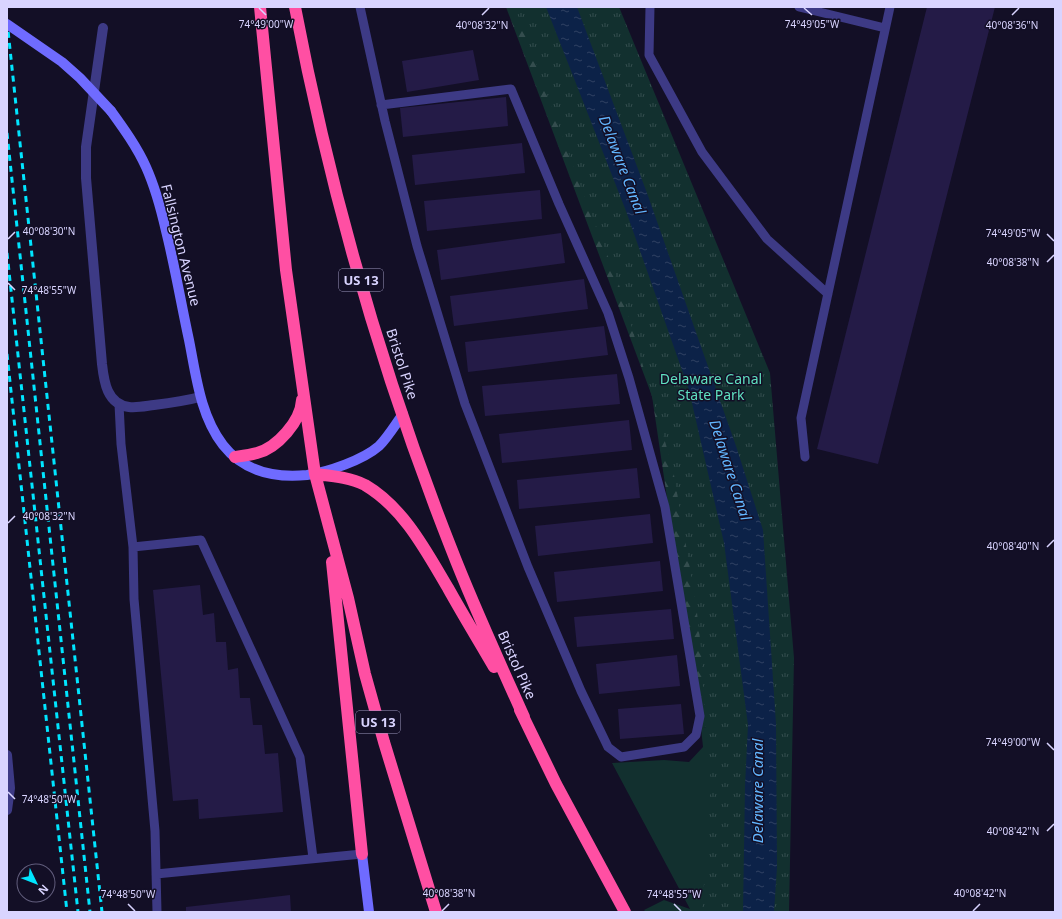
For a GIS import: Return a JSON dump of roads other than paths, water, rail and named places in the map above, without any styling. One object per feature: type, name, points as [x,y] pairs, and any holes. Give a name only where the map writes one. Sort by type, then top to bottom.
[{"type":"highway","name":"US 13","points":[[260,7],[286,270],[315,474],[348,598],[365,674],[384,742],[436,912]]},
{"type":"highway","name":"Bristol Pike","points":[[295,7],[308,77],[332,174],[374,326],[403,414],[451,548],[486,634],[524,717]]},
{"type":"highway","points":[[235,457],[258,453],[271,447],[283,436],[294,423],[302,407],[303,387]]},
{"type":"highway","points":[[315,474],[349,478],[364,485],[376,493],[400,516],[415,535],[430,559],[524,717]]},
{"type":"highway","points":[[329,529],[362,854]]},
{"type":"highway","name":"US 13","points":[[524,717],[556,784],[625,912]]},
{"type":"main road","name":"Fallsington Avenue","points":[[7,24],[62,62],[80,78],[111,111],[125,130],[143,161],[158,200],[170,246],[200,397],[214,432],[224,446],[235,457],[249,466],[280,476],[315,474],[353,462],[368,454],[379,446],[403,414]]},
{"type":"main road","points":[[362,854],[369,912]]},
{"type":"street","points":[[103,28],[86,147],[86,178],[106,389],[112,398],[119,404],[130,407],[184,402],[200,397]]},
{"type":"street","points":[[7,755],[10,788],[7,810]]},
{"type":"lane","points":[[360,7],[381,105],[417,246],[465,404],[528,567],[581,691],[608,747],[621,756],[684,747],[696,735],[700,716],[665,507],[629,378],[608,313],[559,204],[511,89],[381,105]]},
{"type":"lane","points":[[650,7],[649,55],[702,152],[767,239],[828,294]]},
{"type":"lane","points":[[799,7],[885,28]]},
{"type":"lane","points":[[805,457],[801,418],[890,7]]},
{"type":"lane","points":[[119,404],[121,444],[132,547],[134,599],[155,831],[157,912]]},
{"type":"lane","points":[[132,547],[201,540],[300,757],[313,858]]},
{"type":"lane","points":[[156,874],[362,854]]},
{"type":"water","name":"Delaware Canal","points":[[546,7],[577,7],[647,193],[736,446],[763,530],[776,724],[777,867],[774,912],[743,912],[745,786],[748,725],[724,543],[689,390],[626,211]]},
{"type":"railway","points":[[7,21],[102,912]]},
{"type":"railway","points":[[7,133],[90,912]]},
{"type":"railway","points":[[7,253],[78,912]]},
{"type":"railway","points":[[7,354],[67,912]]},
{"type":"park label","name":"Delaware Canal State Park","points":[[711,388]]}]
